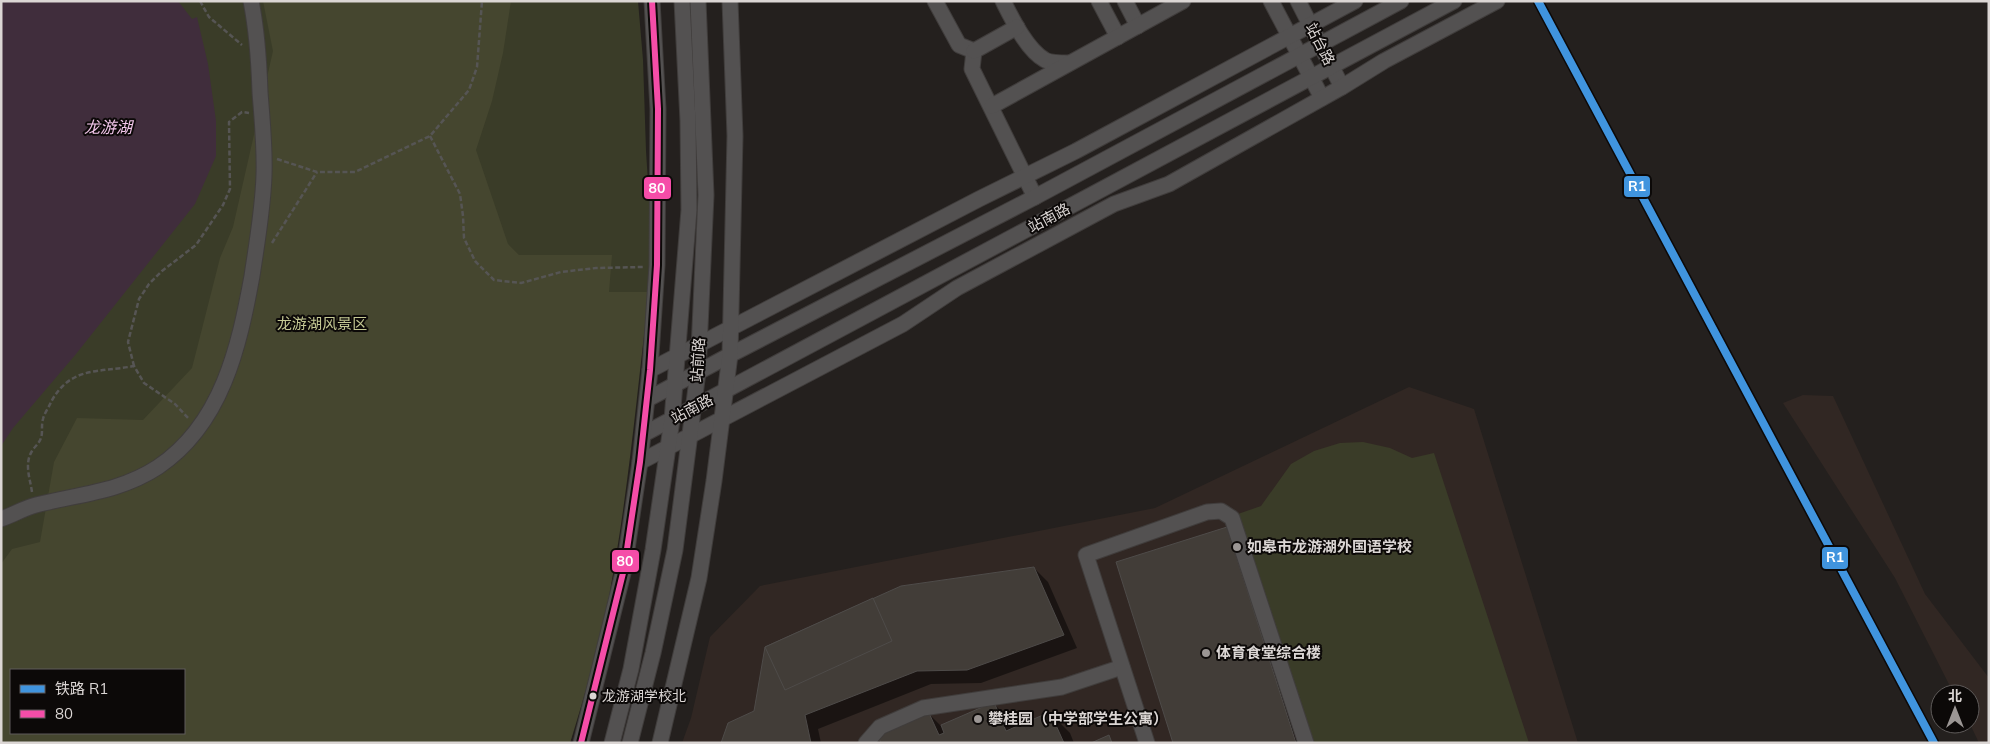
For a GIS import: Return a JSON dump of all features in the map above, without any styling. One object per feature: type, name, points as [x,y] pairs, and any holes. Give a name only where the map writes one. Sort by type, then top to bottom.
[{"type":"street","points":[[1,519],[34,506],[102,491],[134,481],[159,466],[181,448],[198,430],[211,411],[228,372],[244,321],[261,227],[264,154],[258,59],[251,1]]},
{"type":"street","points":[[581,743],[624,569],[648,399],[657,265],[658,110],[652,1]]},
{"type":"street","name":"站前路","points":[[612,743],[633,660],[653,550],[672,420],[689,210],[688,120],[682,1]]},
{"type":"street","name":"站前路","points":[[630,743],[653,654],[675,550],[698,372],[706,194],[698,1]]},
{"type":"street","points":[[660,743],[699,578],[714,481],[730,355],[736,136],[730,1]]},
{"type":"street","points":[[934,1],[958,45],[974,51],[1017,27]]},
{"type":"street","points":[[1003,1],[1017,27],[1033,49],[1046,61],[1069,63]]},
{"type":"street","points":[[1100,1],[1118,37]]},
{"type":"street","points":[[1125,1],[1138,26]]},
{"type":"street","points":[[992,106],[1138,26],[1164,6],[1183,1]]},
{"type":"street","points":[[1271,1],[1322,98]]},
{"type":"street","name":"站台路","points":[[1298,1],[1342,87]]},
{"type":"street","points":[[650,370],[1084,146],[1356,1]]},
{"type":"street","name":"站南路","points":[[648,399],[1036,197],[1401,1]]},
{"type":"street","name":"站南路","points":[[644,434],[1454,1]]},
{"type":"street","points":[[640,462],[903,324],[966,283],[1114,204],[1169,184],[1342,87],[1384,61],[1497,1]]},
{"type":"street","points":[[974,51],[972,69],[1036,197]]},
{"type":"street","points":[[1147,743],[1086,555],[1207,512],[1221,511],[1232,518],[1306,743]]},
{"type":"street","points":[[866,743],[880,727],[923,708],[1062,687],[1122,667]]},
{"type":"path","points":[[200,1],[209,17],[258,59]]},
{"type":"path","points":[[264,154],[317,172],[355,172],[430,136],[469,90],[477,67],[482,1]]},
{"type":"path","points":[[198,430],[175,404],[144,382],[134,366],[128,342],[139,299],[149,284],[196,244],[223,205],[230,189],[229,122],[242,112],[262,114]]},
{"type":"path","points":[[430,136],[460,194],[464,238],[475,261],[494,280],[521,284],[561,272],[657,265]]},
{"type":"path","points":[[272,243],[317,172]]},
{"type":"path","points":[[34,506],[28,461],[32,451],[40,442],[43,419],[54,397],[66,383],[80,374],[92,370],[134,366]]},
{"type":"shaded area","name":"如皋市龙游湖外国语学校","points":[[1409,387],[1474,409],[1578,743],[682,743],[691,718],[710,637],[760,586],[1155,508]]},
{"type":"shaded area","points":[[1803,395],[1833,396],[1925,594],[1989,678],[1989,743],[1979,743],[1975,734],[1980,734],[1980,684],[1949,684],[1895,578],[1783,403]]},
{"type":"green space","name":"龙游湖风景区","points":[[1,1],[638,1],[643,60],[652,245],[649,292],[623,503],[609,597],[570,743],[1,743]]},
{"type":"green space","name":"龙游湖风景区","points":[[263,1],[511,1],[503,53],[492,101],[476,150],[508,244],[519,255],[612,255],[609,292],[649,292],[632,444],[616,558],[596,652],[570,743],[1,743],[1,564],[12,549],[40,542],[54,462],[77,418],[143,420],[192,368],[220,258],[233,227],[273,51]]},
{"type":"green space","points":[[1363,442],[1390,448],[1412,458],[1434,453],[1529,743],[1313,743],[1238,514],[1261,506],[1291,464],[1314,451],[1340,443]]},
{"type":"water","name":"龙游湖","points":[[1,1],[178,1],[192,19],[197,17],[208,64],[216,121],[216,156],[195,204],[76,354],[13,428],[1,446]]},
{"type":"building","name":"体育食堂综合楼","points":[[1227,527],[1296,743],[1173,743],[1116,562]]},
{"type":"building","points":[[1034,567],[1064,635],[967,670],[917,671],[805,715],[811,743],[721,743],[728,723],[754,711],[765,647],[901,586]]},
{"type":"building","points":[[873,598],[892,641],[785,690],[765,647]]},
{"type":"building","name":"攀桂园（中学部学生公寓）","points":[[994,702],[1006,731],[1050,712],[1064,743],[881,743],[877,735],[929,713],[939,735],[944,733],[941,725]]},
{"type":"building","name":"攀桂园（中学部学生公寓）","points":[[1109,735],[1112,743],[1091,743]]},
{"type":"rail line","name":"R1","points":[[1538,1],[1934,743]]},
{"type":"transit line","name":"80","points":[[581,743],[624,569],[640,462],[650,370],[657,265],[658,109],[652,1]]},
{"type":"place","name":"如皋市龙游湖外国语学校","points":[[1237,547]]},
{"type":"place","name":"体育食堂综合楼","points":[[1206,653]]},
{"type":"place","name":"龙游湖学校北","points":[[593,696]]},
{"type":"place","name":"攀桂园（中学部学生公寓）","points":[[978,719]]}]
